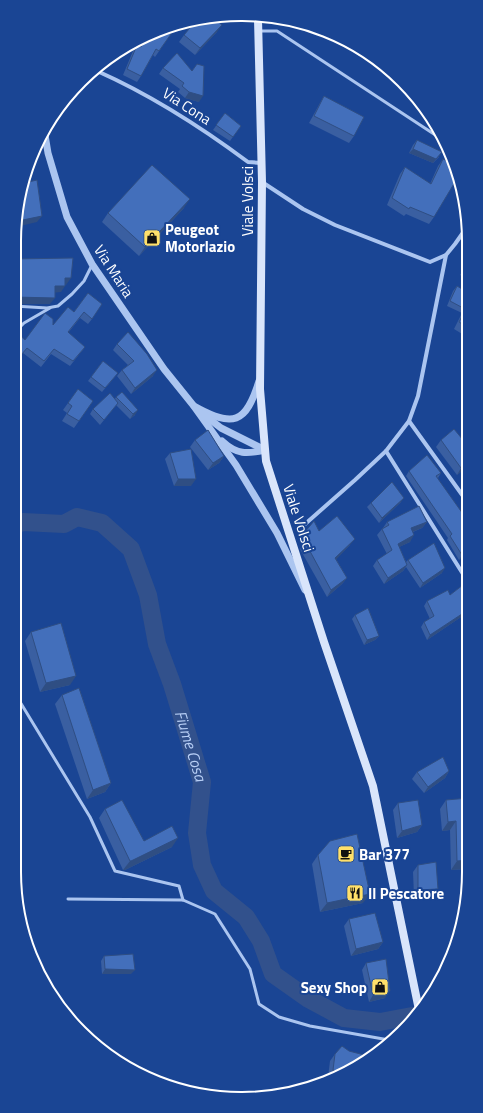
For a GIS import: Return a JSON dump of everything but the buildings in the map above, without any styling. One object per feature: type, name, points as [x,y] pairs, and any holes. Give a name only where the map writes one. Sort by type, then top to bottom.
[{"type":"main road","name":"Viale Volsci","points":[[258,21],[262,182],[260,378],[266,461],[310,600],[373,786],[418,1004]]},
{"type":"street","name":"Via Cona","points":[[101,72],[138,90],[183,116],[248,162],[261,163]]},
{"type":"street","name":"Via Maria","points":[[46,140],[48,153],[67,217],[92,264],[164,368],[193,405]]},
{"type":"street","points":[[262,182],[303,209],[335,225],[430,262],[446,255],[462,235]]},
{"type":"street","points":[[304,525],[356,480],[386,451],[409,421],[418,396],[446,255]]},
{"type":"street","points":[[193,405],[219,418],[229,419],[237,417],[243,414],[249,407],[260,378]]},
{"type":"street","points":[[193,405],[236,466],[264,511],[310,600]]},
{"type":"street","points":[[193,405],[221,428],[265,450]]},
{"type":"street","points":[[409,421],[462,495]]},
{"type":"street","points":[[212,432],[227,446],[236,451],[247,454],[265,450]]},
{"type":"street","points":[[386,451],[462,572]]},
{"type":"lane","points":[[258,31],[277,31],[433,134]]},
{"type":"lane","points":[[21,306],[58,306],[84,281],[92,264]]},
{"type":"lane","points":[[21,326],[52,307]]},
{"type":"lane","points":[[21,704],[90,817],[115,871],[179,886],[183,900]]},
{"type":"lane","points":[[68,899],[183,900],[215,914],[250,969],[259,1004],[279,1017],[310,1026],[385,1039]]},
{"type":"waterway","name":"Fiume Cosa","points":[[21,523],[64,524],[77,517],[102,523],[131,549],[148,595],[157,644],[172,684],[202,782],[197,833],[202,865],[214,891],[246,917],[261,941],[273,974],[307,998],[344,1018],[380,1022],[407,1017]]},
{"type":"place","name":"Peugeot Motorlazio","points":[[152,238]]},
{"type":"place","name":"Bar 377","points":[[346,854]]},
{"type":"place","name":"Il Pescatore","points":[[355,893]]},
{"type":"place","name":"Sexy Shop","points":[[380,987]]}]
